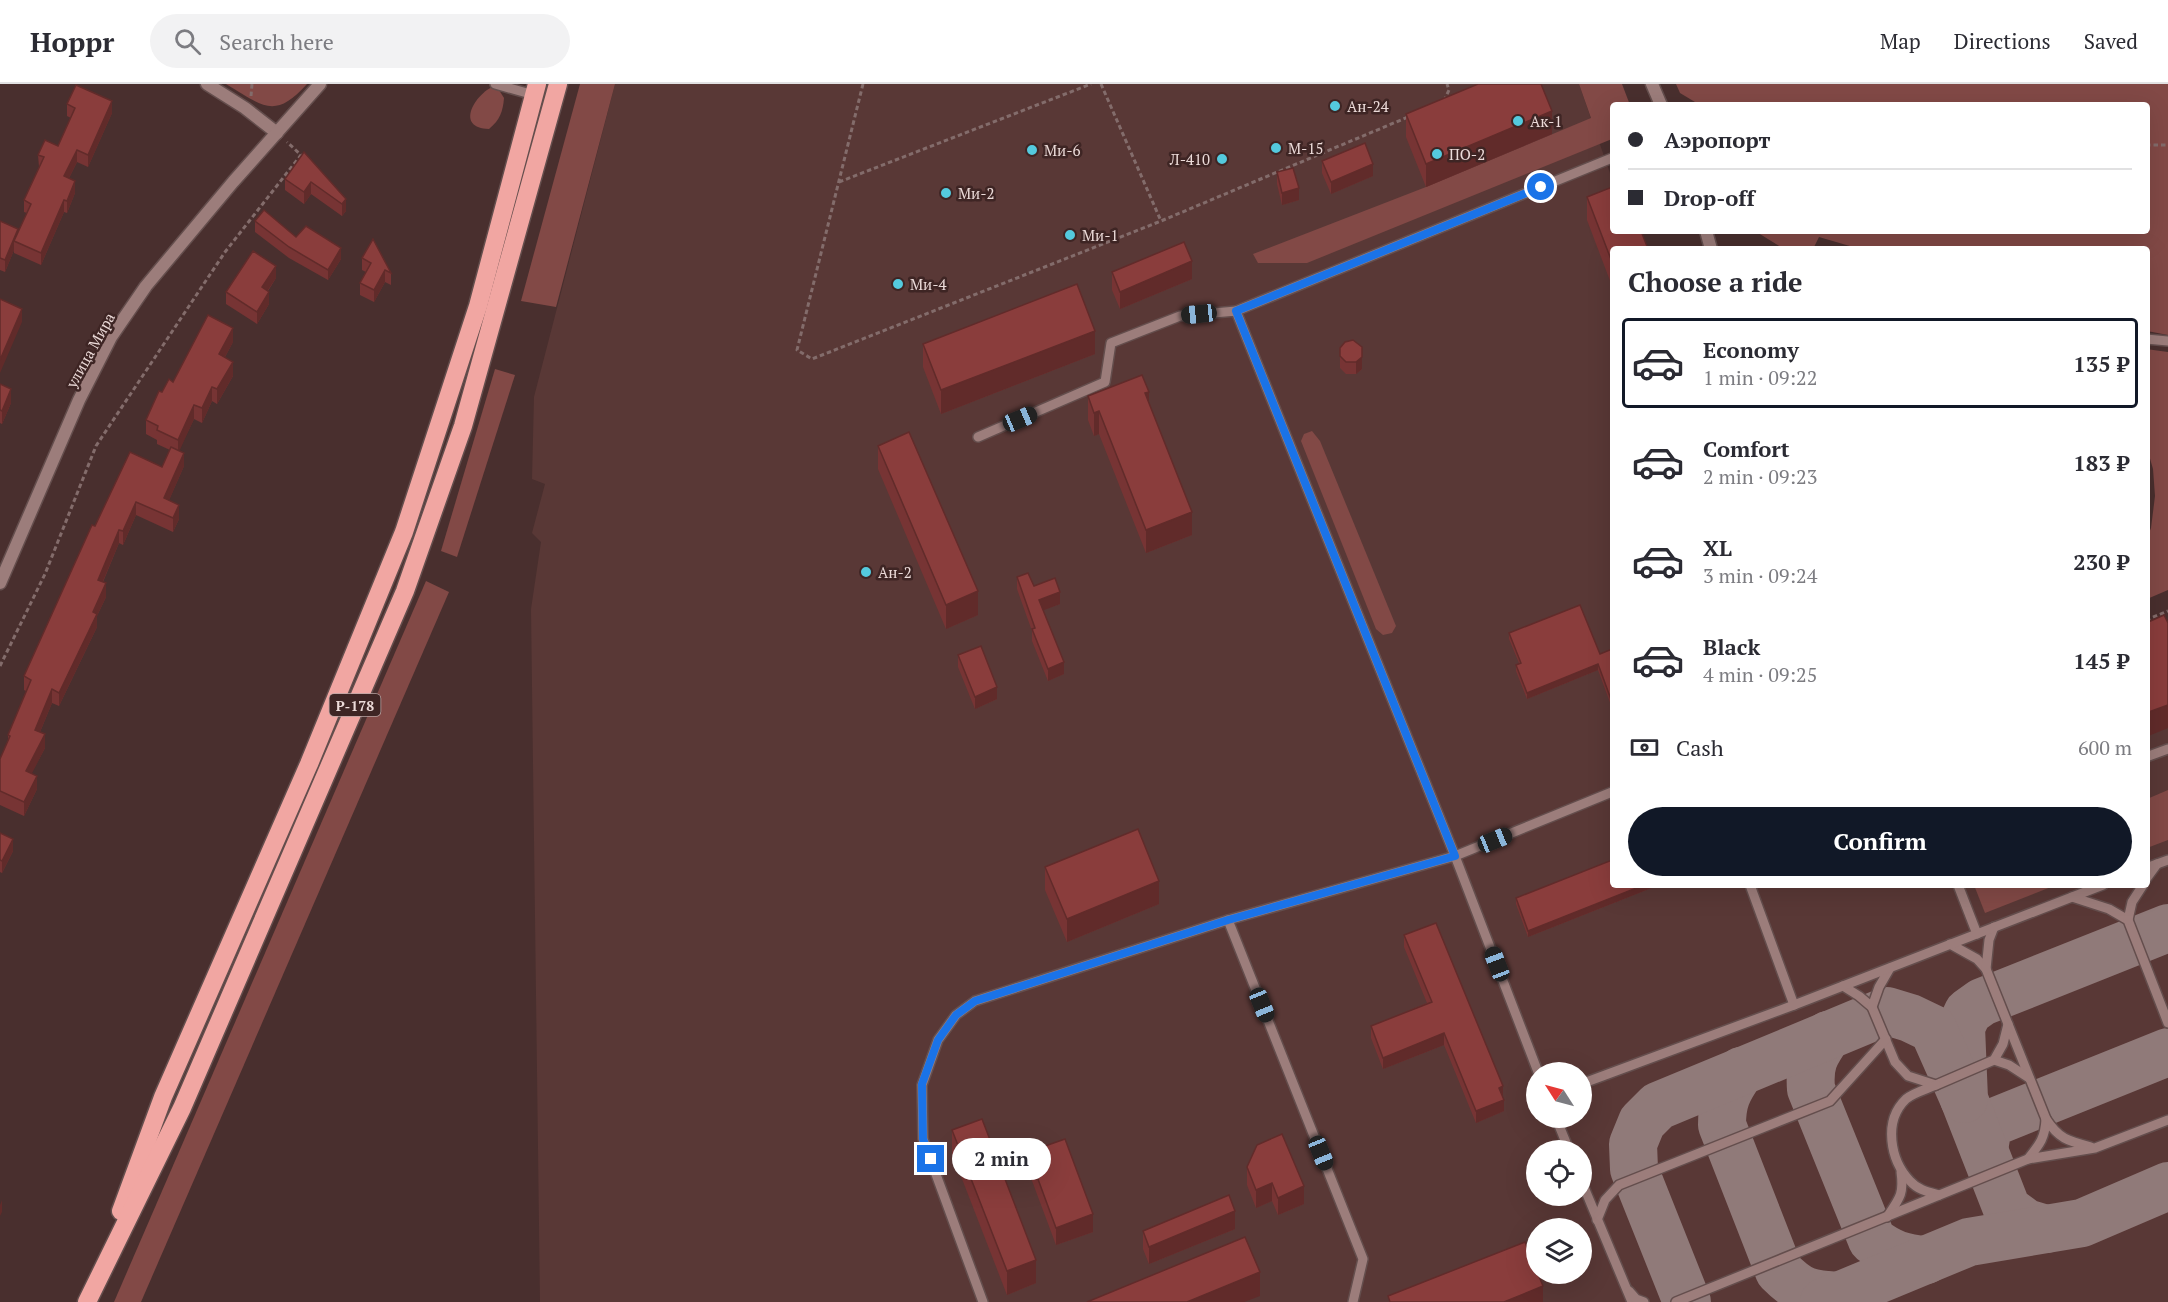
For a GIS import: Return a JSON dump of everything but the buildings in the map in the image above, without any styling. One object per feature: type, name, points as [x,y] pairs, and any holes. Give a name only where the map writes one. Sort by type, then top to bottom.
[{"type":"highway","name":"Р-178","points":[[87,1302],[182,1108],[405,591],[464,426],[558,84]]},
{"type":"highway","name":"Р-178","points":[[87,1302],[163,1097],[309,764],[404,532],[478,306],[535,89]]},
{"type":"street","points":[[207,84],[245,108],[277,133]]},
{"type":"street","name":"улица Мира","points":[[0,583],[79,400],[111,337],[146,286],[233,182],[320,84]]},
{"type":"street","points":[[1652,84],[1660,102]]},
{"type":"lane","points":[[495,84],[535,89]]},
{"type":"lane","points":[[978,437],[1105,382],[1111,343],[1180,316],[1236,311],[1610,159]]},
{"type":"lane","points":[[1236,311],[1535,1062]]},
{"type":"lane","points":[[2150,339],[2168,341]]},
{"type":"lane","points":[[2150,756],[2168,749]]},
{"type":"lane","points":[[983,1302],[923,1139],[922,1084],[938,1040],[956,1015],[975,1001],[1228,920],[1455,856],[1610,793]]},
{"type":"lane","points":[[2150,867],[2168,860]]},
{"type":"lane","points":[[2150,874],[2157,864]]},
{"type":"lane","points":[[1751,888],[1794,1005]]},
{"type":"lane","points":[[1959,888],[1977,934]]},
{"type":"lane","points":[[1592,1080],[1950,945],[2072,897],[2089,888]]},
{"type":"lane","points":[[2140,888],[2132,902],[2128,920],[2168,1023]]},
{"type":"lane","points":[[2072,897],[2109,909],[2128,920]]},
{"type":"lane","points":[[1228,920],[1363,1259],[1353,1302]]},
{"type":"lane","points":[[1986,969],[1989,940],[1994,927]]},
{"type":"lane","points":[[1950,945],[1977,959],[1986,969],[2046,1119],[2055,1133],[2069,1141],[2095,1148]]},
{"type":"lane","points":[[1872,1007],[1879,987],[1890,968]]},
{"type":"lane","points":[[1843,986],[1872,1007],[1895,1062]]},
{"type":"lane","points":[[1887,1217],[1898,1202],[1903,1188],[1901,1169],[1890,1135],[1894,1116],[1906,1098],[1994,1060],[2003,1044],[2008,1024]]},
{"type":"lane","points":[[1597,1220],[1605,1200],[1619,1185],[1830,1101],[1886,1039]]},
{"type":"lane","points":[[1873,1054],[1884,1054],[1908,1076],[1936,1085]]},
{"type":"lane","points":[[1994,1060],[2010,1065],[2030,1079]]},
{"type":"lane","points":[[2028,1159],[2039,1146],[2045,1133],[2046,1119]]},
{"type":"lane","points":[[1676,1302],[2028,1159],[2095,1148],[2168,1120]]},
{"type":"lane","points":[[1901,1169],[1910,1182],[1922,1191],[1939,1196]]},
{"type":"lane","points":[[1591,1206],[1632,1302]]},
{"type":"lane","points":[[1624,1285],[1636,1299],[1644,1302]]},
{"type":"path","points":[[863,84],[797,350],[812,359],[1161,221],[1411,116]]},
{"type":"path","points":[[839,182],[1091,84]]},
{"type":"path","points":[[1101,84],[1161,221]]},
{"type":"path","points":[[1444,102],[1449,90],[1447,84]]},
{"type":"path","points":[[0,666],[45,574],[96,446],[225,252],[301,155],[277,133]]},
{"type":"path","points":[[2150,146],[2168,144]]},
{"type":"path","points":[[2150,619],[2168,612]]},
{"type":"shaded area","points":[[226,84],[307,84],[285,103],[268,106]]},
{"type":"shaded area","points":[[580,84],[615,84],[556,307],[521,301]]},
{"type":"shaded area","points":[[615,84],[1579,84],[1610,173],[1612,246],[1610,246],[1610,888],[2150,888],[2150,646],[2168,647],[2168,1302],[540,1302],[531,609],[541,542],[532,533],[545,484],[532,479],[534,397]]},
{"type":"shaded area","points":[[1579,84],[1622,84],[1629,102],[1610,102],[1610,140],[1307,263],[1258,263],[1253,254],[1426,187],[1591,118]]},
{"type":"shaded area","points":[[1676,84],[2168,84],[2168,335],[2150,332],[2150,246],[1850,246],[1819,237],[1814,246],[1779,246],[1760,234],[2150,234],[2150,102],[1695,102],[1680,93]]},
{"type":"shaded area","points":[[492,87],[499,90],[504,98],[502,111],[489,129],[479,127],[470,118],[474,104],[485,91]]},
{"type":"shaded area","points":[[2150,350],[2168,352],[2168,590],[2150,598],[2150,530],[2155,496],[2150,458]]},
{"type":"shaded area","points":[[495,369],[515,375],[457,557],[441,551]]},
{"type":"shaded area","points":[[1312,431],[1320,441],[1396,626],[1392,633],[1383,635],[1376,629],[1301,441],[1304,434]]},
{"type":"shaded area","points":[[426,581],[449,592],[141,1302],[114,1302]]},
{"type":"shaded area","points":[[2168,790],[2168,840],[2150,847],[2150,798]]},
{"type":"shaded area","points":[[1975,888],[2048,888],[1985,913]]},
{"type":"taxiway","points":[[2046,1229],[2026,1223],[2007,1209],[1964,1099],[1961,1027],[1968,1012],[1982,1002],[2168,928]]},
{"type":"taxiway","points":[[1687,1302],[1634,1169],[1633,1144],[1642,1122],[1658,1106],[1887,1011],[1910,1018],[1933,1029],[1964,1099]]},
{"type":"taxiway","points":[[1828,1035],[1814,1060],[1811,1089],[1872,1240],[1897,1254],[1926,1260]]},
{"type":"taxiway","points":[[1984,1149],[1987,1132],[1994,1122],[2168,1052]]},
{"type":"taxiway","points":[[1741,1071],[1726,1096],[1722,1125],[1779,1271],[1793,1284],[1806,1291],[1839,1296]]},
{"type":"taxiway","points":[[1824,1302],[1969,1242],[2082,1223],[2168,1186]]},
{"type":"place","name":"Ан-24","points":[[1335,106]]},
{"type":"place","name":"Ак-1","points":[[1518,121]]},
{"type":"place","name":"М-15","points":[[1276,148]]},
{"type":"place","name":"Ми-6","points":[[1032,150]]},
{"type":"place","name":"ПО-2","points":[[1437,154]]},
{"type":"place","name":"Л-410","points":[[1222,159]]},
{"type":"place","name":"Ми-2","points":[[946,193]]},
{"type":"place","name":"Ми-1","points":[[1070,235]]},
{"type":"place","name":"Ми-4","points":[[898,284]]},
{"type":"place","name":"Ан-2","points":[[866,572]]},
{"type":"route","points":[[931,1159],[923,1139],[922,1084],[938,1040],[956,1015],[975,1001],[1228,920],[1455,856],[1236,311],[1541,187]]}]
